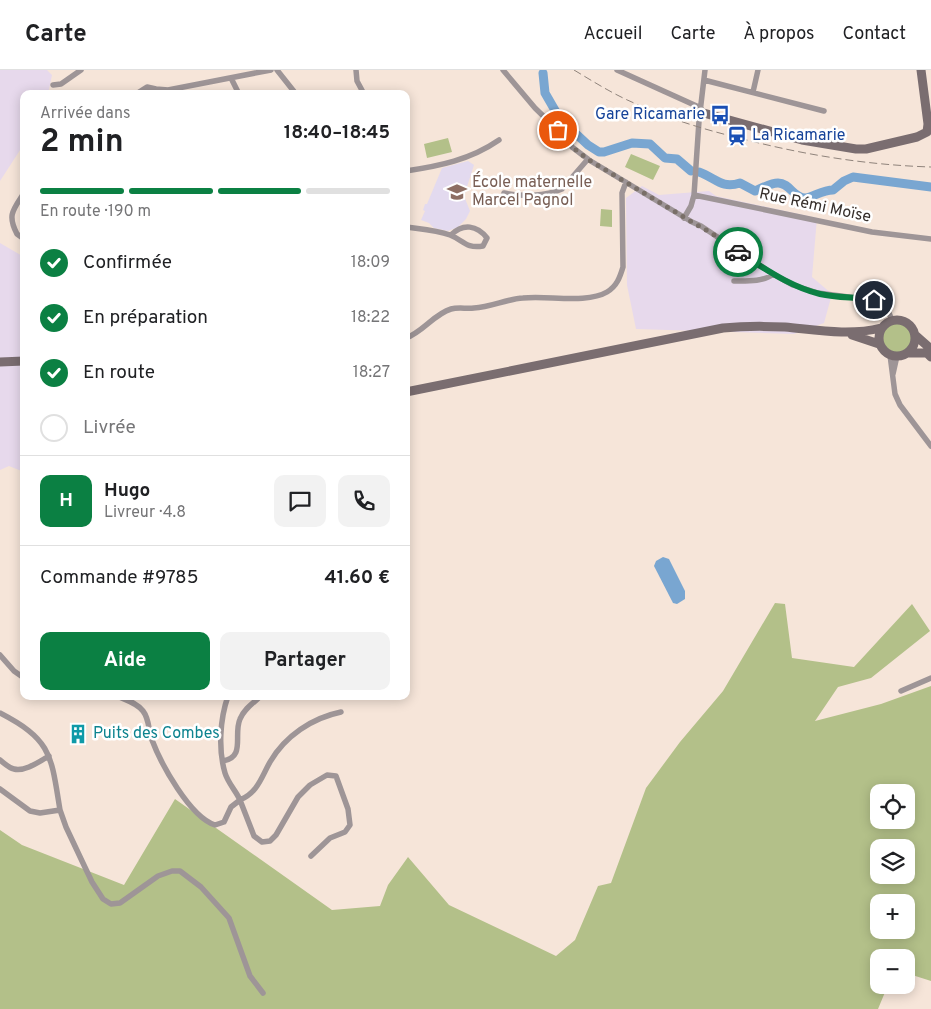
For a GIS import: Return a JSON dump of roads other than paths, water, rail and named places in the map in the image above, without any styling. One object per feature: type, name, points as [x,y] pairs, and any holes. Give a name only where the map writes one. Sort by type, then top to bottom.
[{"type":"main road","points":[[700,110],[802,140],[866,149],[917,137],[927,132],[928,124],[921,70]]},
{"type":"main road","points":[[879,344],[881,328],[892,320],[898,320],[910,324],[915,335],[931,349]]},
{"type":"main road","points":[[410,391],[723,328],[760,326],[845,333],[881,328]]},
{"type":"main road","points":[[845,333],[879,344],[893,356],[908,353],[927,353],[931,357]]},
{"type":"main road","points":[[908,353],[915,342],[915,335]]},
{"type":"main road","points":[[0,362],[20,361]]},
{"type":"street","points":[[53,85],[61,84],[81,70]]},
{"type":"street","points":[[168,90],[271,70]]},
{"type":"street","points":[[277,70],[292,90]]},
{"type":"street","points":[[356,70],[357,80],[362,90]]},
{"type":"street","points":[[503,70],[535,108],[567,139],[572,147],[588,159],[684,218],[701,226],[773,274],[793,285],[818,294],[879,301],[886,306],[892,320]]},
{"type":"street","points":[[617,70],[700,110]]},
{"type":"street","points":[[684,218],[691,206],[694,195],[705,70]]},
{"type":"street","points":[[753,92],[758,70]]},
{"type":"street","points":[[232,78],[237,90]]},
{"type":"street","points":[[704,80],[824,111]]},
{"type":"street","points":[[142,90],[147,86],[156,90]]},
{"type":"street","points":[[194,86],[194,90]]},
{"type":"street","points":[[410,170],[453,162],[476,153],[499,140]]},
{"type":"street","points":[[504,193],[515,196],[551,193],[562,189],[588,159]]},
{"type":"street","points":[[410,172],[415,169]]},
{"type":"street","points":[[410,337],[440,314],[452,308],[475,308],[523,298],[592,297],[607,292],[616,285],[623,267],[622,193],[626,182]]},
{"type":"street","name":"Rue Rémi Moïse","points":[[694,195],[872,232],[931,239]]},
{"type":"street","points":[[20,199],[10,217],[16,234],[20,236]]},
{"type":"street","points":[[410,228],[451,235],[462,243],[475,247],[482,246],[487,238],[482,231],[476,228],[461,228],[451,235]]},
{"type":"street","points":[[734,281],[754,280],[769,277],[773,274]]},
{"type":"street","points":[[893,356],[892,376],[895,394],[900,405],[931,446]]},
{"type":"street","points":[[0,655],[20,675]]},
{"type":"street","points":[[900,692],[931,678]]},
{"type":"street","points":[[126,700],[145,713],[153,742],[181,794],[197,812],[212,824],[219,825],[224,822],[231,807],[254,792],[276,754],[293,735],[320,718],[342,712]]},
{"type":"street","points":[[227,700],[222,714],[223,761],[227,778],[240,800],[254,836],[262,842],[270,841],[276,835],[290,809],[303,792],[327,775],[336,776],[348,809],[350,825],[345,832],[330,838],[311,856]]},
{"type":"street","points":[[223,761],[233,758],[237,749],[240,717],[256,700]]},
{"type":"street","points":[[0,713],[17,722],[33,734],[40,741],[49,756],[60,810],[66,827],[102,898],[111,904],[120,903],[158,876],[172,870],[180,871],[201,887],[229,918],[250,976],[263,993]]},
{"type":"street","points":[[0,760],[12,769],[17,770],[26,768],[49,756]]},
{"type":"street","points":[[0,789],[30,812],[40,813],[60,810]]},
{"type":"water","points":[[663,557],[669,559],[685,591],[685,599],[677,604],[673,603],[654,566],[656,561]]},
{"type":"waterway","points":[[543,73],[545,93],[560,119],[588,145],[599,152],[604,152],[632,143],[650,144],[665,158],[677,159],[691,171]]},
{"type":"waterway","points":[[699,172],[723,184],[740,183],[755,191],[772,184],[786,185],[802,198],[833,190],[844,181],[853,177],[931,187]]},
{"type":"railway","points":[[574,70],[611,92],[647,109],[715,132],[766,145],[836,158],[883,164],[931,167]]},
{"type":"place","name":"Gare Ricamarie","points":[[720,115]]},
{"type":"place","name":"La Ricamarie","points":[[737,136]]},
{"type":"place","name":"École maternelle Marcel Pagnol","points":[[457,192]]},
{"type":"place","name":"Puits des Combes","points":[[78,734]]}]
